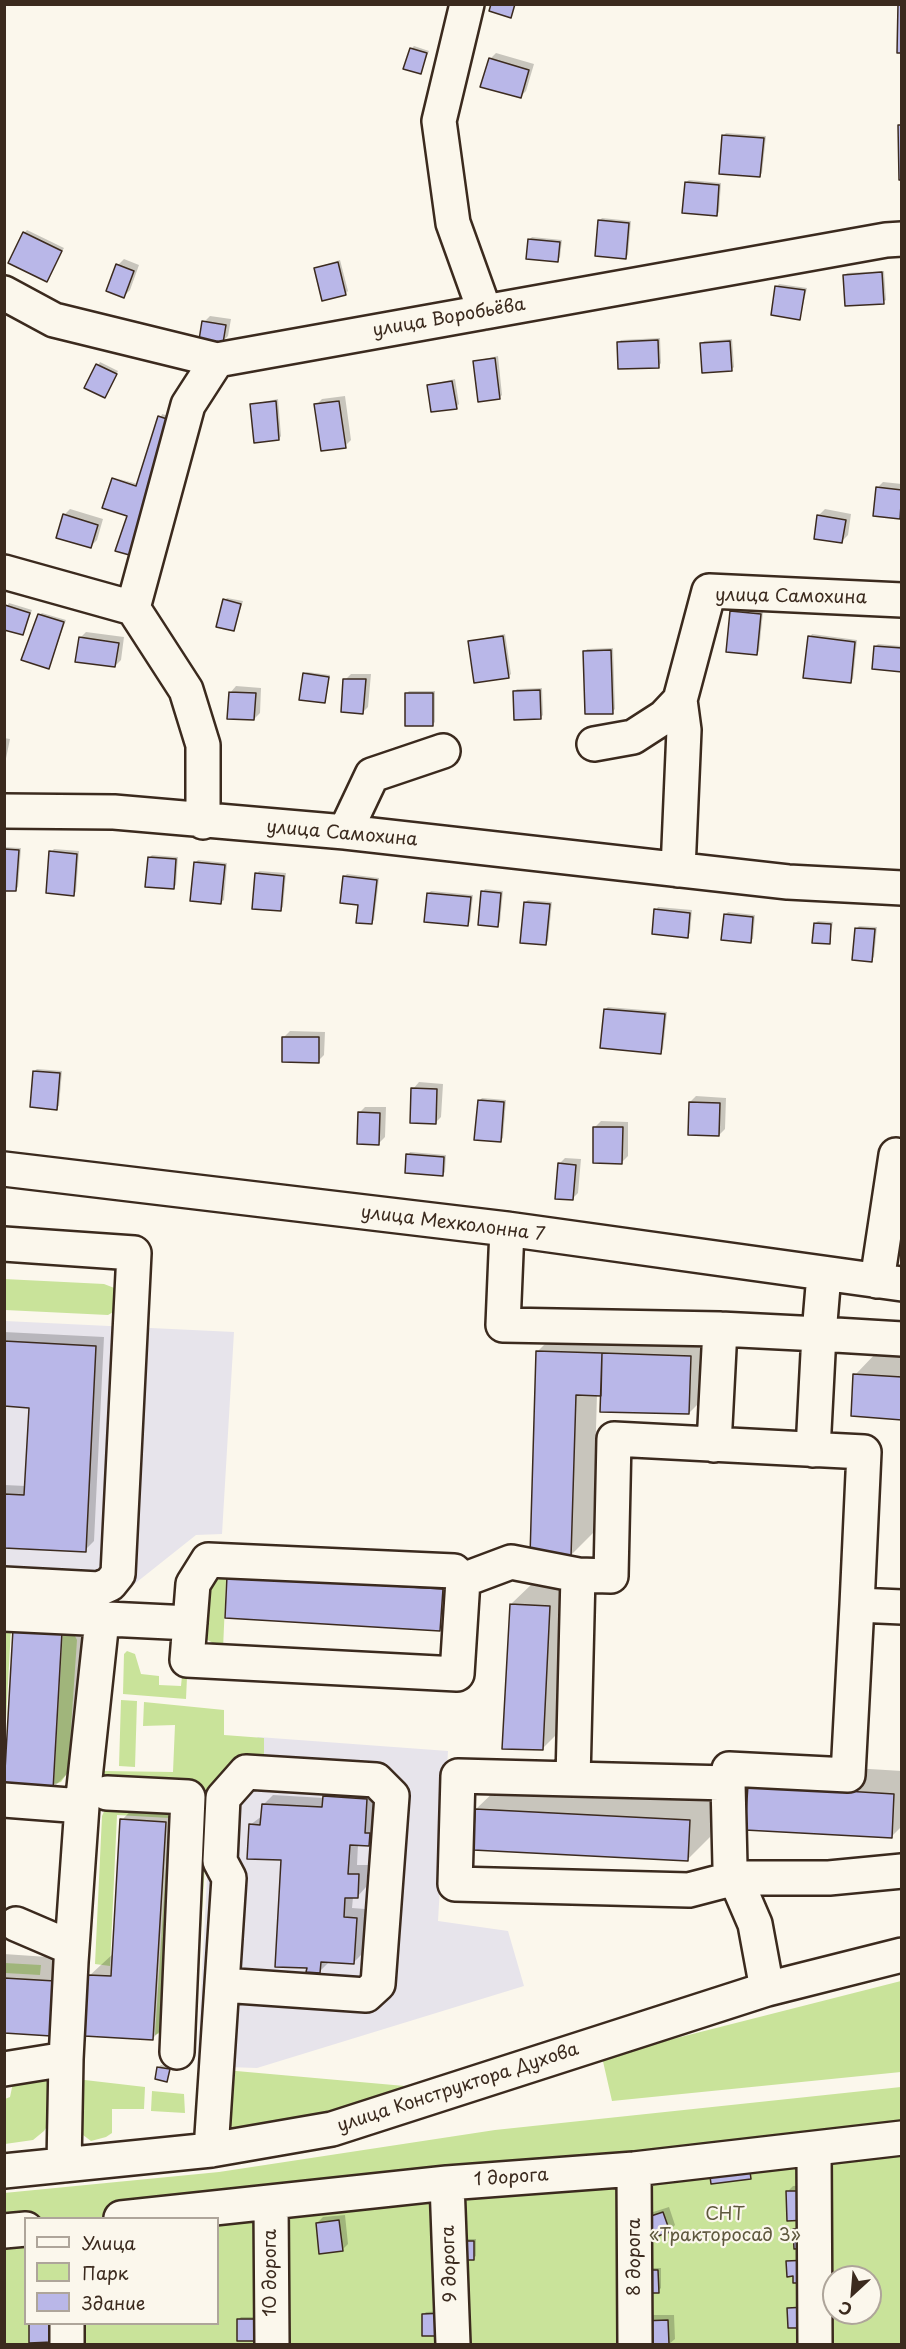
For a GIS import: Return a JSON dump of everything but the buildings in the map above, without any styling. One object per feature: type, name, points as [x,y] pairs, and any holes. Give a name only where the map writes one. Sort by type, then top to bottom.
[{"type":"street","points":[[467,4],[439,121],[453,223],[486,312]]},
{"type":"street","name":"улица Воробьёва","points":[[4,293],[54,320],[217,360],[902,239]]},
{"type":"street","points":[[133,608],[188,405],[217,360]]},
{"type":"street","points":[[4,572],[133,608],[186,690],[203,745],[203,822]]},
{"type":"street","name":"улица Самохина","points":[[678,870],[684,730],[680,700],[709,591],[902,600]]},
{"type":"street","points":[[594,744],[633,736],[664,717],[680,700]]},
{"type":"street","points":[[345,832],[372,775],[443,751]]},
{"type":"street","name":"улица Самохина","points":[[4,811],[114,812],[203,822],[345,832],[788,882],[902,888]]},
{"type":"street","points":[[889,1282],[896,1155]]},
{"type":"street","name":"улица Мехколонна 7","points":[[4,1169],[507,1229],[889,1282]]},
{"type":"street","points":[[507,1229],[503,1325],[720,1329],[902,1339]]},
{"type":"street","points":[[4,1244],[134,1253],[118,1574],[110,1584],[99,1589],[4,1584]]},
{"type":"street","points":[[813,1450],[824,1274]]},
{"type":"street","points":[[714,1444],[720,1329]]},
{"type":"street","points":[[464,1580],[511,1562],[578,1575],[611,1576],[614,1439],[864,1452],[848,1775],[729,1769],[730,1866],[755,1924],[767,1989]]},
{"type":"street","points":[[208,1560],[454,1571],[464,1580],[457,1674],[187,1660],[193,1584],[208,1560]]},
{"type":"street","points":[[573,1779],[578,1575]]},
{"type":"street","points":[[857,1605],[902,1607]]},
{"type":"street","points":[[4,1614],[190,1623]]},
{"type":"street","points":[[64,2164],[66,2059],[72,1948],[95,1800],[102,1620]]},
{"type":"street","points":[[211,2150],[229,1878],[220,1861],[223,1798],[246,1772],[376,1780],[392,1796],[378,1984],[366,1995],[222,1984]]},
{"type":"street","points":[[728,1783],[458,1776],[455,1884],[689,1890],[735,1878],[829,1878],[902,1871]]},
{"type":"street","points":[[177,2052],[188,1797]]},
{"type":"street","points":[[4,1800],[223,1798]]},
{"type":"street","points":[[16,1924],[72,1948]]},
{"type":"street","name":"улица Конструктора Духова","points":[[4,2171],[211,2150],[332,2129],[767,1989],[902,1955]]},
{"type":"street","points":[[4,2069],[66,2059]]},
{"type":"street","name":"1 дорога","points":[[131,2217],[447,2183],[634,2169],[902,2138]]},
{"type":"street","points":[[814,2149],[815,2344]]},
{"type":"street","name":"8 дорога","points":[[634,2169],[635,2344]]},
{"type":"street","name":"9 дорога","points":[[447,2183],[453,2344]]},
{"type":"street","name":"10 дорога","points":[[271,2202],[272,2344]]},
{"type":"street","points":[[4,2231],[24,2229]]},
{"type":"street","points":[[67,2325],[67,2344]]},
{"type":"shaded area","points":[[5,1321],[234,1332],[222,1534],[196,1535],[113,1601],[5,1594]]},
{"type":"shaded area","points":[[258,1737],[448,1751],[438,1921],[508,1931],[524,1986],[257,2068],[197,2066],[213,1764]]},
{"type":"green space","points":[[4,1279],[104,1284],[117,1289],[122,1307],[108,1315],[5,1310]]},
{"type":"green space","points":[[209,1567],[452,1587],[226,1581],[223,1649],[201,1636]]},
{"type":"green space","points":[[5,1628],[11,1628],[5,1738]]},
{"type":"green space","points":[[63,1629],[73,1632],[77,1640],[68,1772],[61,1782],[54,1784]]},
{"type":"green space","points":[[127,1651],[135,1654],[141,1674],[159,1676],[159,1685],[181,1686],[182,1676],[187,1677],[186,1699],[123,1694],[124,1654]]},
{"type":"green space","points":[[121,1700],[137,1701],[135,1767],[119,1766]]},
{"type":"green space","points":[[144,1702],[224,1710],[224,1735],[264,1738],[264,1761],[209,1802],[196,2007],[189,2006],[200,1790],[110,1785],[97,1774],[103,1771],[173,1772],[175,1725],[143,1726]]},
{"type":"green space","points":[[170,1806],[179,1819],[162,2032],[155,2035],[169,1818],[117,1815],[110,1966],[95,1964],[102,1816],[106,1807]]},
{"type":"green space","points":[[5,1963],[41,1965],[40,1975],[5,1973]]},
{"type":"green space","points":[[901,1981],[901,2072],[612,2101],[602,2057]]},
{"type":"green space","points":[[38,2070],[53,2080],[50,2122],[44,2131],[33,2140],[5,2144],[5,2099],[10,2097],[14,2078]]},
{"type":"green space","points":[[225,2070],[416,2087],[239,2136],[228,2122]]},
{"type":"green space","points":[[76,2079],[145,2087],[144,2109],[112,2109],[112,2133],[91,2141],[75,2129]]},
{"type":"green space","name":"СНТ «Тракторосад 3»","points":[[901,2087],[901,2344],[5,2344],[4,2193],[219,2172],[495,2130]]},
{"type":"green space","points":[[152,2091],[184,2094],[185,2113],[151,2111]]}]
